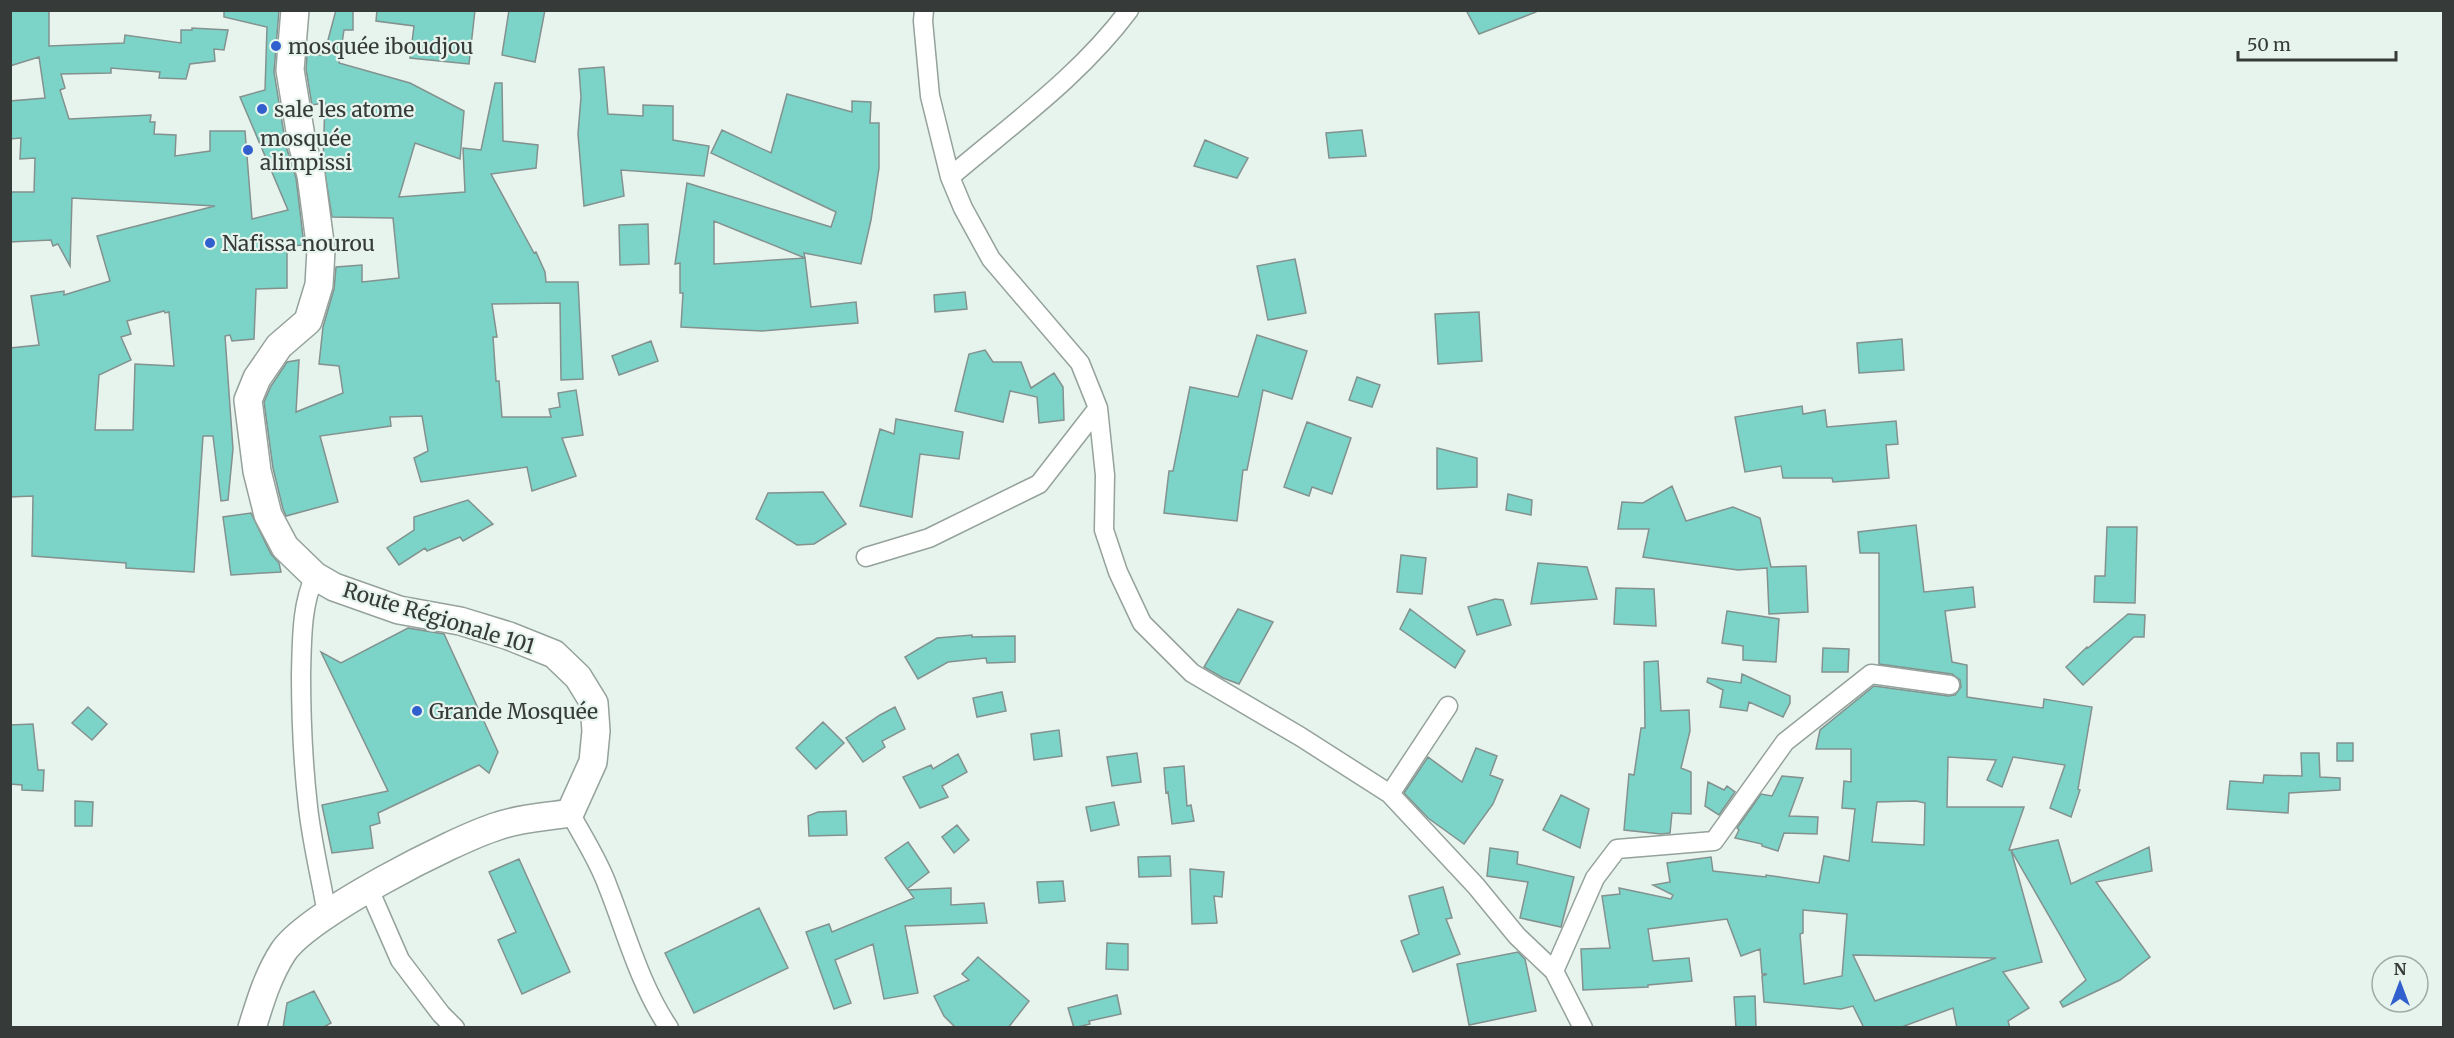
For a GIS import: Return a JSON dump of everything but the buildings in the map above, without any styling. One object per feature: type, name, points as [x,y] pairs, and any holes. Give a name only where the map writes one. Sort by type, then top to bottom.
[{"type":"street","name":"Route Régionale 101","points":[[295,10],[290,70],[302,143],[311,175],[321,249],[319,285],[308,321],[279,346],[257,378],[248,400],[257,471],[268,515],[285,547],[315,576],[334,587],[399,610],[460,621],[509,636],[554,654],[578,676],[594,703],[596,731],[593,762],[570,813]]},
{"type":"street","points":[[924,10],[930,96],[950,177],[963,208],[991,259],[1080,363],[1098,408],[1105,474],[1104,530],[1118,572],[1142,623],[1192,673],[1301,737],[1390,794],[1476,886],[1517,936],[1554,971],[1583,1028]]},
{"type":"street","points":[[950,177],[1056,88],[1106,41],[1130,10]]},
{"type":"street","points":[[866,557],[929,538],[1039,484],[1098,408]]},
{"type":"street","points":[[315,576],[304,614],[301,711],[308,807],[327,914]]},
{"type":"street","points":[[1554,971],[1595,878],[1617,849],[1714,841],[1785,742],[1871,675],[1950,685]]},
{"type":"street","points":[[1390,794],[1448,706]]},
{"type":"street","points":[[252,1028],[264,989],[284,951],[305,928],[369,889],[442,850],[499,825],[570,813],[608,885],[631,954],[658,1012],[669,1028]]},
{"type":"street","points":[[369,889],[400,960],[441,1014],[455,1028]]},
{"type":"place","name":"mosquée iboudjou","points":[[276,46]]},
{"type":"place","name":"sale les atome","points":[[262,109]]},
{"type":"place","name":"mosquée alimpissi","points":[[248,150]]},
{"type":"place","name":"Nafissa nourou","points":[[210,243]]},
{"type":"place","name":"Grande Mosquée","points":[[417,711]]}]
